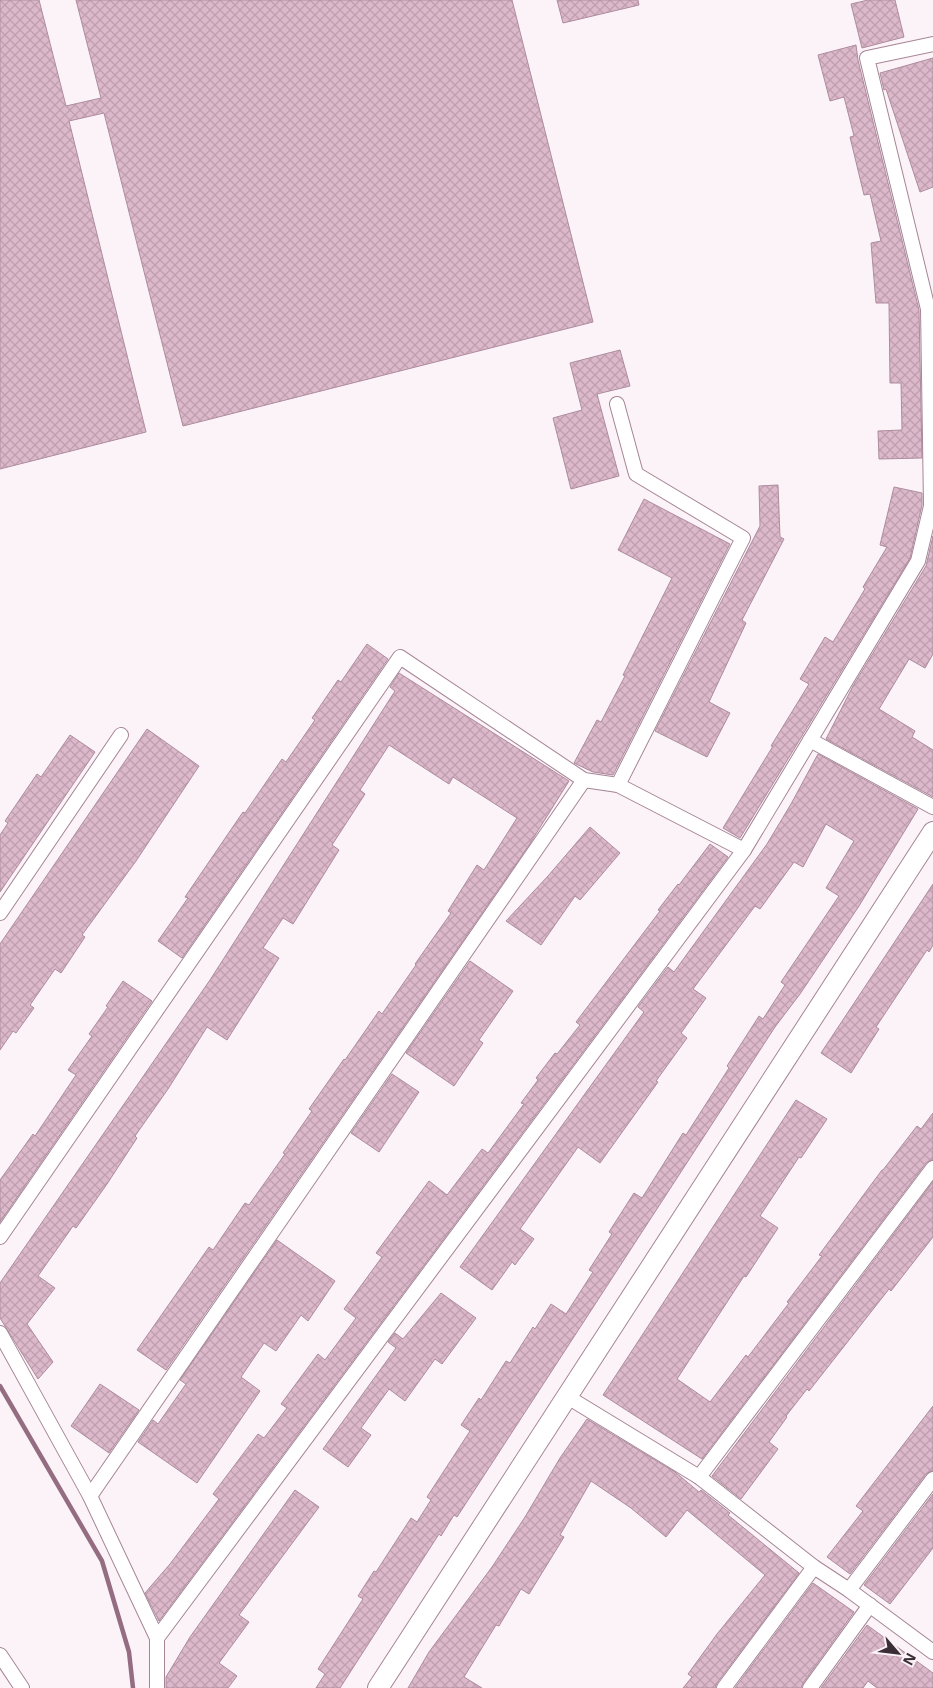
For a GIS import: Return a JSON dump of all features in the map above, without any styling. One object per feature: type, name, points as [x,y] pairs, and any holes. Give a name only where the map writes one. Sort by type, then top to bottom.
[{"type":"main road","points":[[378,1688],[933,832]]},
{"type":"street","points":[[157,1638],[744,850],[918,561],[931,506],[928,308],[867,58],[933,44]]},
{"type":"street","points":[[617,404],[636,474],[743,538],[618,785]]},
{"type":"street","points":[[0,1237],[400,657],[584,780],[618,785],[744,850]]},
{"type":"street","points":[[0,913],[121,735]]},
{"type":"street","points":[[810,740],[933,807]]},
{"type":"street","points":[[90,1496],[584,780]]},
{"type":"street","points":[[699,1477],[933,1168]]},
{"type":"street","points":[[0,1332],[90,1496],[157,1638],[157,1688]]},
{"type":"street","points":[[566,1396],[699,1477],[814,1567],[849,1590],[933,1652]]},
{"type":"street","points":[[849,1590],[933,1479]]},
{"type":"street","points":[[724,1688],[814,1567]]},
{"type":"street","points":[[810,1688],[870,1606]]},
{"type":"street","points":[[0,1655],[22,1688]]},
{"type":"building","points":[[0,0],[39,0],[66,106],[101,98],[76,0],[512,0],[593,322],[183,426],[104,113],[69,121],[146,432],[0,469]]},
{"type":"building","points":[[557,0],[638,0],[639,5],[563,23]]},
{"type":"building","points":[[868,0],[895,0],[904,37],[862,48],[851,4]]},
{"type":"building","points":[[856,45],[858,60],[919,310],[922,458],[879,459],[878,431],[902,430],[901,383],[890,383],[889,303],[876,303],[871,243],[881,241],[870,194],[864,195],[850,137],[854,136],[844,97],[830,101],[818,55]]},
{"type":"building","points":[[933,58],[933,187],[920,192],[886,89],[884,90],[880,73]]},
{"type":"building","points":[[620,350],[630,386],[597,394],[619,476],[571,489],[553,418],[582,410],[570,363]]},
{"type":"building","points":[[778,485],[780,537],[784,539],[742,620],[746,623],[709,702],[730,713],[707,757],[655,731],[760,526],[759,486]]},
{"type":"building","points":[[894,487],[922,493],[922,505],[910,558],[740,838],[723,828],[809,684],[800,679],[825,637],[833,642],[865,589],[863,587],[887,547],[880,545]]},
{"type":"building","points":[[644,499],[730,544],[613,775],[593,772],[574,763],[597,720],[601,722],[672,578],[618,550]]},
{"type":"building","points":[[933,536],[933,654],[925,668],[909,659],[879,709],[915,731],[912,737],[933,750],[933,797],[826,739],[853,686],[926,566]]},
{"type":"building","points":[[367,644],[388,659],[182,958],[158,941],[188,898],[185,897],[243,812],[245,813],[282,759],[286,762],[315,720],[312,718],[338,680],[341,682]]},
{"type":"building","points":[[399,673],[569,781],[529,845],[166,1370],[137,1350],[209,1247],[213,1250],[245,1203],[249,1205],[285,1154],[283,1153],[312,1111],[309,1109],[379,1011],[382,1014],[451,913],[448,911],[477,865],[484,870],[517,818],[453,777],[449,784],[389,745],[360,790],[365,794],[332,845],[339,850],[293,924],[283,918],[263,948],[279,958],[227,1040],[207,1027],[168,1089],[135,1136],[137,1138],[107,1184],[76,1228],[73,1226],[38,1276],[55,1288],[27,1324],[53,1362],[38,1379],[0,1318],[0,1283],[210,980],[395,691],[390,687]]},
{"type":"building","points":[[147,729],[199,766],[136,861],[82,935],[85,937],[61,973],[55,969],[30,1005],[34,1008],[16,1033],[13,1031],[0,1050],[0,944]]},
{"type":"building","points":[[70,735],[95,752],[0,892],[0,835],[8,823],[5,821],[37,774],[41,777]]},
{"type":"building","points":[[818,754],[918,809],[859,906],[800,994],[775,1027],[457,1517],[454,1515],[441,1536],[439,1534],[340,1688],[316,1688],[325,1674],[318,1669],[363,1599],[358,1596],[411,1518],[417,1522],[431,1500],[427,1497],[470,1431],[461,1425],[479,1398],[481,1400],[506,1361],[510,1363],[533,1327],[535,1329],[551,1304],[566,1314],[593,1272],[589,1270],[612,1234],[609,1232],[634,1193],[642,1198],[683,1133],[686,1135],[729,1068],[727,1066],[759,1016],[763,1019],[785,985],[781,982],[839,896],[826,888],[854,841],[826,824],[803,867],[794,862],[760,909],[755,906],[693,989],[706,998],[681,1033],[687,1038],[600,1163],[578,1147],[520,1229],[534,1239],[515,1265],[512,1262],[492,1290],[460,1267],[644,1012],[638,1007],[668,967],[674,972],[767,844]]},
{"type":"building","points":[[590,827],[620,853],[580,900],[575,896],[541,945],[506,921]]},
{"type":"building","points":[[710,844],[728,857],[159,1621],[145,1593],[170,1564],[219,1499],[213,1494],[258,1434],[264,1438],[287,1408],[281,1404],[318,1354],[325,1360],[356,1318],[344,1309],[382,1257],[376,1253],[429,1181],[447,1195],[482,1149],[488,1153],[524,1104],[521,1103],[538,1080],[536,1078],[580,1025],[576,1022],[660,911],[658,910]]},
{"type":"building","points":[[933,884],[933,945],[929,952],[927,950],[876,1027],[879,1029],[851,1073],[821,1053]]},
{"type":"building","points":[[470,961],[513,991],[479,1040],[483,1043],[454,1086],[406,1053]]},
{"type":"building","points":[[123,981],[152,1001],[0,1222],[0,1180],[33,1134],[35,1136],[76,1075],[68,1070],[92,1036],[89,1034]]},
{"type":"building","points":[[392,1074],[419,1092],[379,1152],[351,1133]]},
{"type":"building","points":[[796,1100],[827,1119],[760,1216],[778,1228],[746,1277],[744,1276],[677,1379],[710,1402],[746,1355],[748,1357],[789,1303],[787,1302],[822,1256],[819,1255],[882,1170],[917,1126],[921,1129],[933,1113],[933,1159],[926,1163],[702,1459],[603,1395]]},
{"type":"building","points":[[933,1182],[933,1237],[891,1291],[889,1289],[809,1391],[807,1389],[786,1416],[769,1442],[778,1449],[741,1499],[712,1476]]},
{"type":"building","points":[[277,1240],[335,1281],[308,1321],[301,1315],[276,1351],[264,1343],[241,1377],[260,1391],[197,1483],[138,1442],[153,1420],[158,1424],[186,1384],[180,1380]]},
{"type":"building","points":[[441,1293],[476,1318],[442,1364],[435,1359],[405,1401],[389,1389],[361,1428],[371,1435],[348,1467],[323,1449],[396,1348],[388,1342],[395,1333],[403,1339]]},
{"type":"building","points":[[100,1384],[139,1410],[109,1453],[71,1426]]},
{"type":"building","points":[[933,1406],[933,1470],[926,1474],[850,1574],[827,1557],[863,1511],[856,1506]]},
{"type":"building","points":[[587,1419],[675,1472],[699,1492],[701,1490],[730,1513],[728,1515],[799,1573],[715,1688],[683,1688],[692,1677],[688,1674],[717,1634],[765,1575],[687,1510],[666,1537],[631,1508],[591,1481],[560,1535],[564,1537],[529,1594],[521,1589],[499,1626],[496,1625],[464,1677],[482,1688],[408,1688],[429,1652],[492,1567],[525,1517],[560,1458]]},
{"type":"building","points":[[295,1490],[319,1507],[239,1615],[249,1622],[219,1663],[237,1676],[228,1688],[166,1688],[166,1677],[190,1637]]},
{"type":"building","points":[[933,1494],[933,1548],[890,1604],[864,1585]]},
{"type":"building","points":[[813,1583],[854,1612],[801,1688],[735,1688]]},
{"type":"building","points":[[867,1625],[933,1673],[933,1688],[877,1688],[868,1681],[863,1688],[821,1688]]},
{"type":"waterway","points":[[0,1386],[102,1561],[129,1652],[133,1688]]}]
